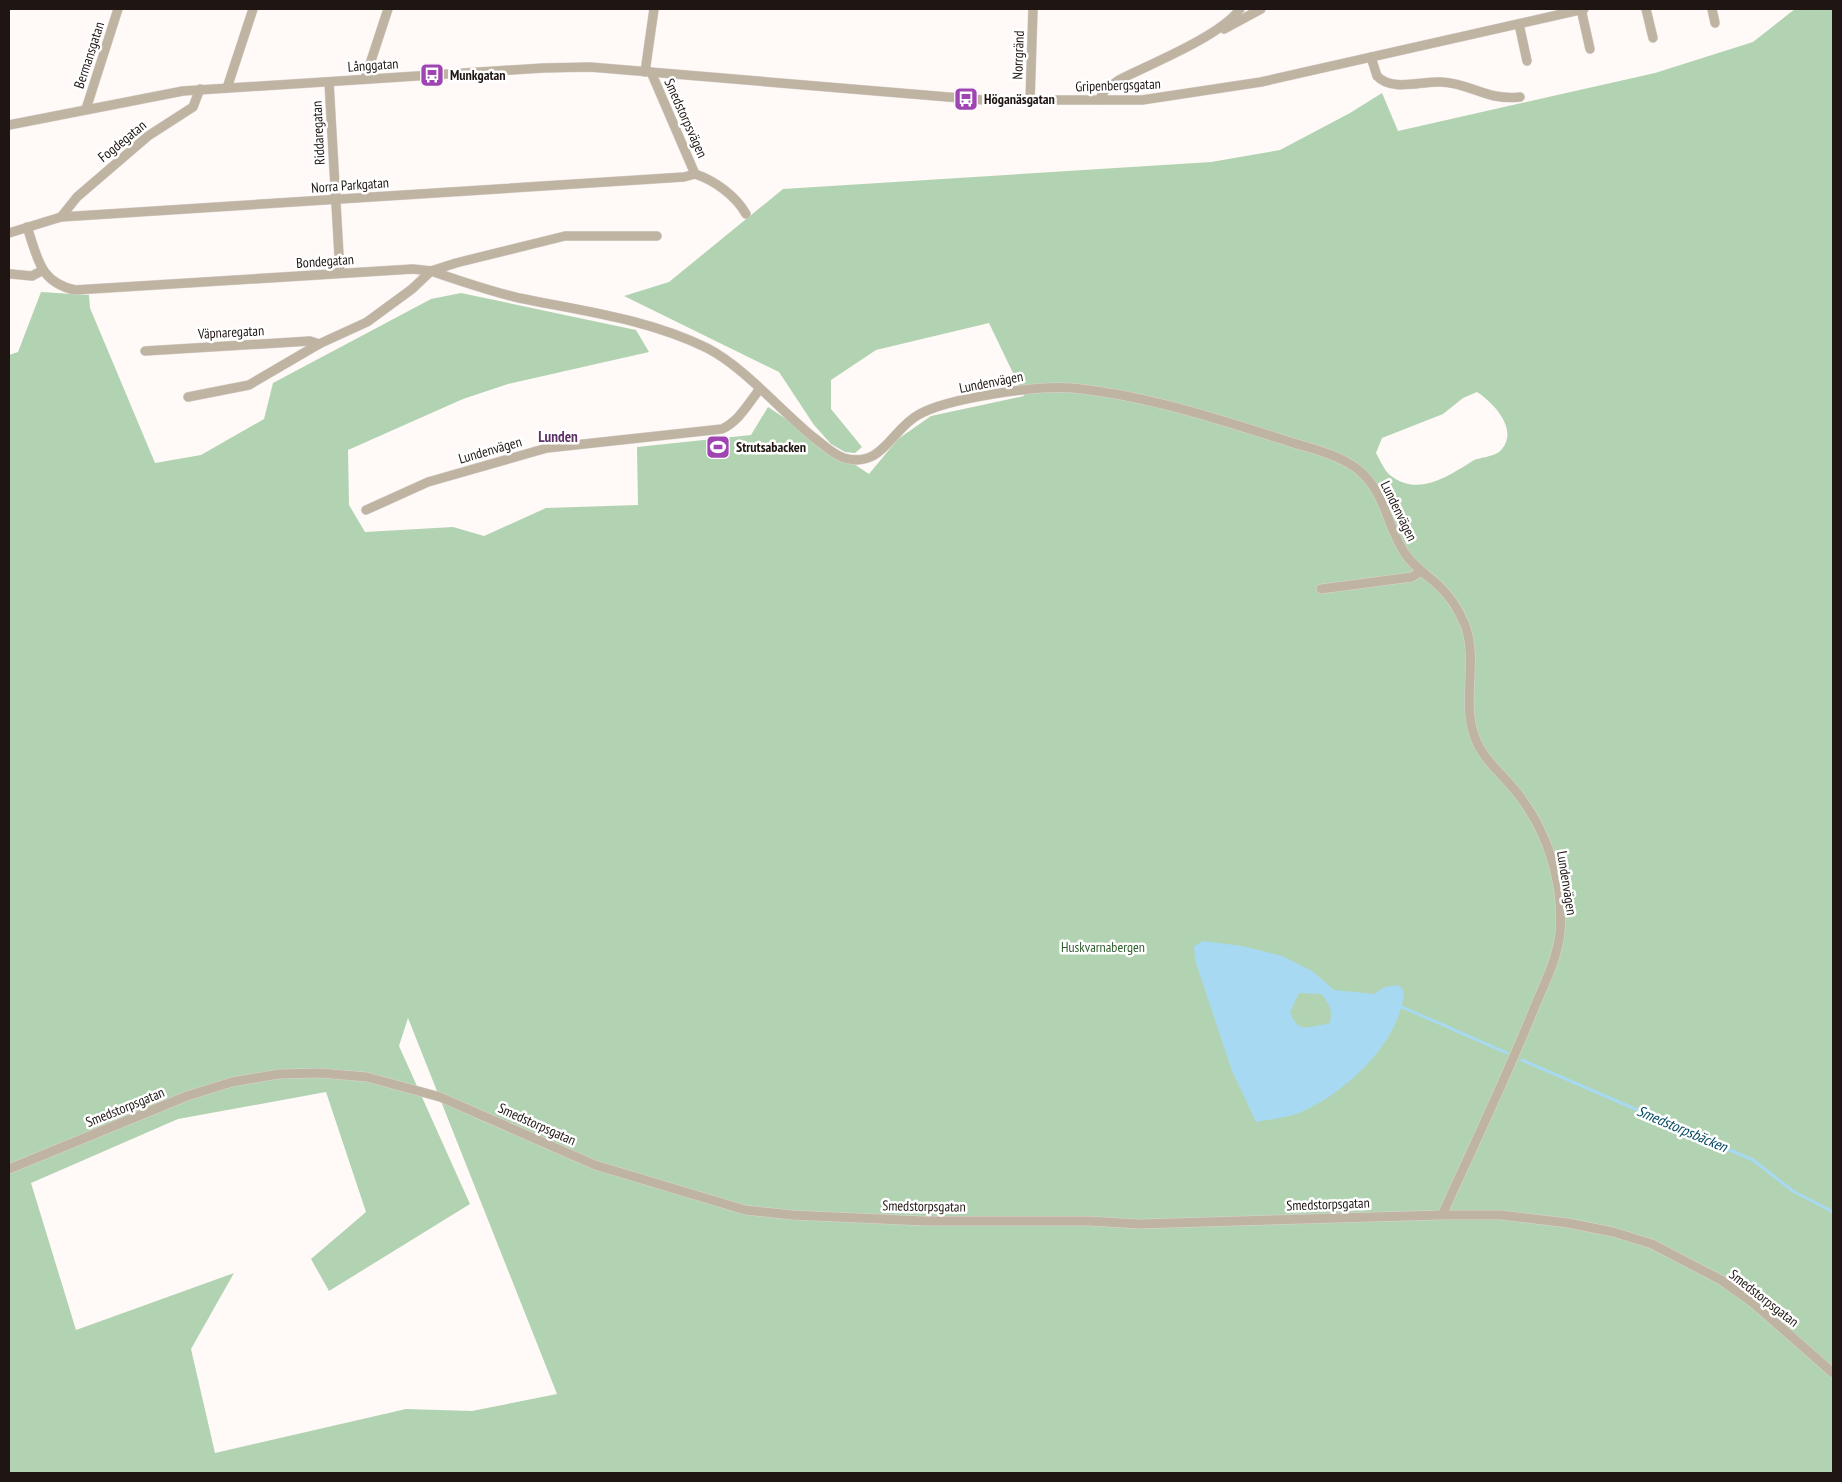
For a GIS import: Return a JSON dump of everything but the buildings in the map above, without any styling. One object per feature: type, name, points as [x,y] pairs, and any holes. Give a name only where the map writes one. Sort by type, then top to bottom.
[{"type":"street","name":"Bermansgatan","points":[[86,109],[118,9]]},
{"type":"street","points":[[227,88],[253,9]]},
{"type":"street","points":[[365,79],[388,9]]},
{"type":"street","name":"Smedstorpsvägen","points":[[654,9],[648,72],[695,174]]},
{"type":"street","name":"Norrgränd","points":[[1030,102],[1033,9]]},
{"type":"street","points":[[1100,100],[1105,90],[1119,80],[1214,31],[1235,16],[1240,9]]},
{"type":"street","points":[[1214,31],[1228,28],[1261,9]]},
{"type":"street","points":[[1582,9],[1590,49]]},
{"type":"street","name":"Gripenbergsgatan","points":[[773,83],[966,99],[1030,102],[1142,100],[1208,92],[1582,9]]},
{"type":"street","points":[[1646,9],[1653,38]]},
{"type":"street","points":[[1712,9],[1715,23]]},
{"type":"street","points":[[1519,24],[1527,60]]},
{"type":"street","points":[[1371,57],[1377,76],[1390,84],[1453,83],[1494,98],[1520,97]]},
{"type":"street","name":"Långgatan","points":[[9,125],[200,89],[543,68],[590,67],[773,83]]},
{"type":"street","name":"Riddaregatan","points":[[329,82],[340,273]]},
{"type":"street","name":"Fogdegatan","points":[[61,217],[76,197],[148,136],[193,107],[200,89]]},
{"type":"street","points":[[695,174],[708,178],[741,205],[746,214]]},
{"type":"street","name":"Norra Parkgatan","points":[[9,233],[61,217],[684,178],[695,174]]},
{"type":"street","name":"Bondegatan","points":[[27,227],[43,270],[50,280],[63,287],[75,290],[413,269],[431,271],[456,262],[565,236],[657,236]]},
{"type":"street","points":[[11,274],[32,276],[43,270]]},
{"type":"street","name":"Väpnaregatan","points":[[188,397],[249,385],[318,344],[367,322],[412,289],[431,271]]},
{"type":"street","name":"Lundenvägen","points":[[431,271],[514,296],[632,320],[708,349],[728,362],[834,453],[859,460],[870,458],[881,452],[900,428],[914,417],[931,408],[1040,387],[1080,389],[1190,411],[1352,464],[1364,475],[1377,491],[1400,546],[1450,598],[1466,627],[1470,651],[1469,707],[1475,738],[1486,757],[1520,795],[1542,830],[1554,870],[1559,911],[1560,934],[1555,957],[1514,1058],[1442,1214]]},
{"type":"street","name":"Väpnaregatan","points":[[145,351],[310,341],[318,344]]},
{"type":"street","name":"Lundenvägen","points":[[366,510],[428,482],[547,448],[722,429],[731,424],[740,415],[759,390]]},
{"type":"street","points":[[1322,589],[1412,576],[1422,571]]},
{"type":"street","name":"Smedstorpsgatan","points":[[9,1169],[206,1089],[259,1076],[320,1073],[367,1077],[440,1097],[595,1165],[745,1210],[792,1216],[924,1221],[1080,1221],[1139,1224],[1442,1214],[1501,1215],[1568,1223],[1613,1232],[1652,1244],[1721,1280],[1752,1302],[1833,1373]]},
{"type":"green space","name":"Huskvarnabergen","points":[[1795,9],[1833,9],[1833,1473],[9,1473],[9,355],[18,352],[41,292],[89,295],[90,308],[155,463],[201,455],[264,419],[273,383],[431,299],[461,293],[636,330],[649,352],[508,384],[463,399],[348,450],[349,505],[365,532],[453,527],[484,536],[546,508],[638,505],[637,447],[751,435],[768,407],[869,474],[898,439],[931,416],[1024,396],[989,323],[876,350],[831,380],[831,409],[862,447],[855,453],[845,452],[831,444],[814,425],[779,372],[624,296],[669,282],[783,189],[1211,162],[1280,150],[1350,113],[1382,93],[1398,131],[1655,73],[1753,42]],"holes":[[[1477,392],[1490,402],[1506,424],[1506,441],[1499,452],[1475,460],[1442,479],[1421,485],[1400,481],[1388,473],[1376,453],[1382,438],[1443,414],[1463,398]],[[408,1018],[557,1394],[472,1411],[406,1409],[215,1453],[191,1349],[234,1273],[76,1330],[31,1183],[178,1119],[326,1092],[366,1212],[311,1259],[329,1291],[470,1204],[399,1046]]]},
{"type":"water","points":[[1203,941],[1242,946],[1282,956],[1312,971],[1334,990],[1374,994],[1385,987],[1398,985],[1404,991],[1401,1010],[1382,1046],[1353,1079],[1336,1092],[1296,1114],[1256,1122],[1232,1071],[1195,960],[1194,946]],"holes":[[[1299,993],[1321,994],[1330,1008],[1329,1024],[1301,1027],[1293,1019],[1290,1012]]]},
{"type":"waterway","name":"Smedstorpsbäcken","points":[[1402,1007],[1507,1053]]},
{"type":"waterway","name":"Smedstorpsbäcken","points":[[1522,1060],[1753,1160],[1793,1191],[1833,1212]]},
{"type":"place","name":"Munkgatan","points":[[432,75]]},
{"type":"place","name":"Höganäsgatan","points":[[966,99]]},
{"type":"place","name":"Strutsabacken","points":[[718,447]]},
{"type":"district","name":"Lunden","points":[[558,437]]}]
